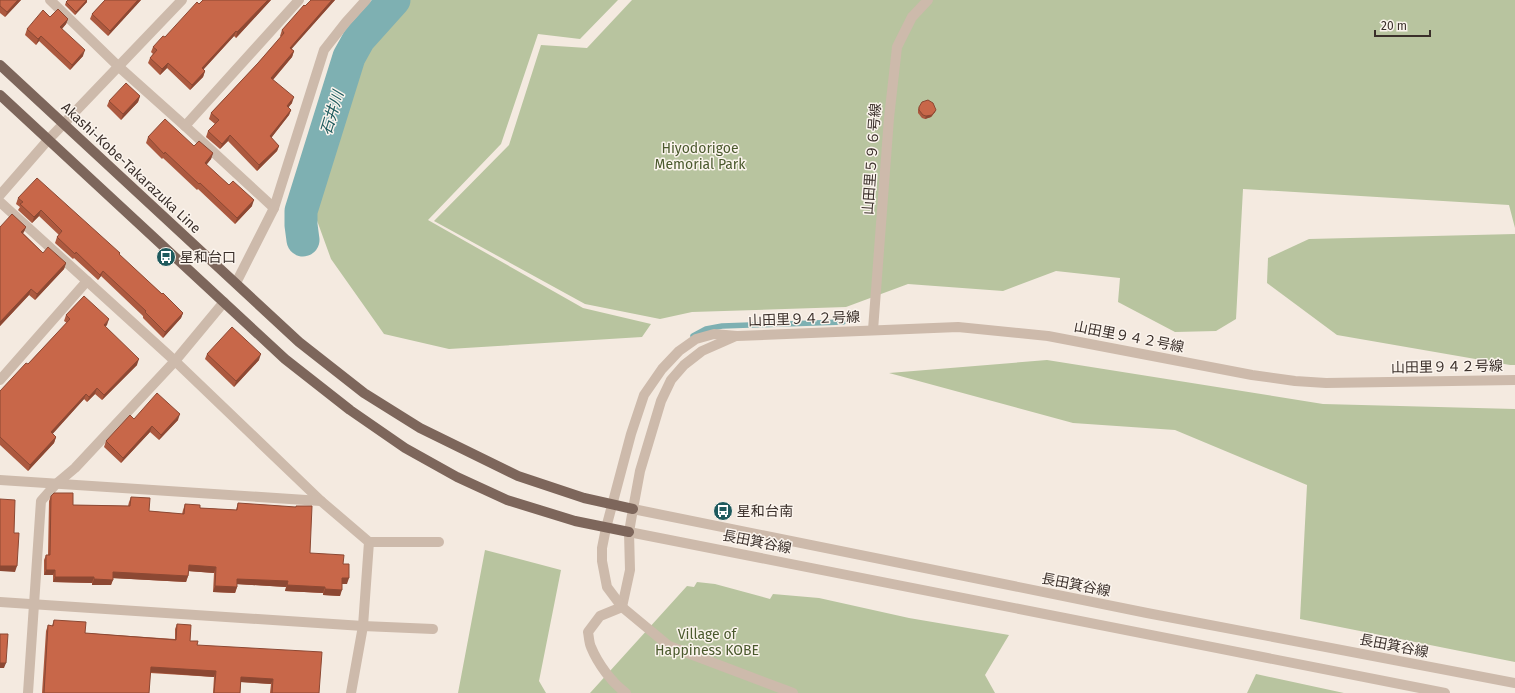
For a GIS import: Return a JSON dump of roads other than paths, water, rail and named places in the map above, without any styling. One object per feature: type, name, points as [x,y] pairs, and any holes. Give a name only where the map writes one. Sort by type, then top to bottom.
[{"type":"main road","name":"Akashi-Kobe-Takarazuka Line","points":[[0,65],[299,342],[364,393],[420,428],[518,476],[584,498],[633,509]]},
{"type":"main road","points":[[0,95],[285,359],[350,410],[405,448],[457,477],[507,500],[575,521],[629,532]]},
{"type":"street","points":[[50,0],[119,67],[274,208]]},
{"type":"street","points":[[0,195],[48,140],[182,0]]},
{"type":"street","points":[[185,126],[299,0]]},
{"type":"street","points":[[236,283],[274,208],[324,50],[366,0]]},
{"type":"street","name":"山田里５９６号線","points":[[873,330],[888,118],[897,47],[912,17],[928,0]]},
{"type":"street","points":[[0,202],[175,361],[321,501],[369,542],[439,542]]},
{"type":"street","points":[[0,380],[87,281]]},
{"type":"street","points":[[28,693],[40,500],[75,468],[175,361],[224,302]]},
{"type":"street","name":"山田里９４２号線","points":[[793,693],[669,646],[622,607],[607,587],[602,561],[602,548],[631,434],[644,396],[662,369],[679,352],[696,339],[714,334],[737,336],[958,327],[1048,336],[1252,375],[1295,381],[1326,383],[1515,380]]},
{"type":"street","name":"山田里９４２号線","points":[[622,607],[630,570],[629,532],[640,471],[661,401],[671,380],[684,365],[702,351],[737,336]]},
{"type":"street","points":[[0,480],[321,501]]},
{"type":"street","name":"長田箕谷線","points":[[633,509],[1147,613],[1515,683]]},
{"type":"street","name":"長田箕谷線","points":[[629,532],[1445,693]]},
{"type":"street","points":[[351,693],[363,626],[369,542]]},
{"type":"street","points":[[0,602],[363,626],[433,628]]},
{"type":"street","points":[[622,607],[600,616],[588,632],[591,647],[601,665],[626,693]]},
{"type":"waterway","name":"石井川","points":[[303,240],[301,211],[349,57],[359,39],[394,0]]},
{"type":"waterway","points":[[693,336],[706,329],[722,326],[843,322]]},
{"type":"place","name":"星和台口","points":[[166,257]]},
{"type":"place","name":"星和台南","points":[[723,511]]},
{"type":"park label","name":"Hiyodorigoe Memorial Park","points":[[700,156]]},
{"type":"park label","name":"Village of Happiness KOBE","points":[[707,642]]}]
